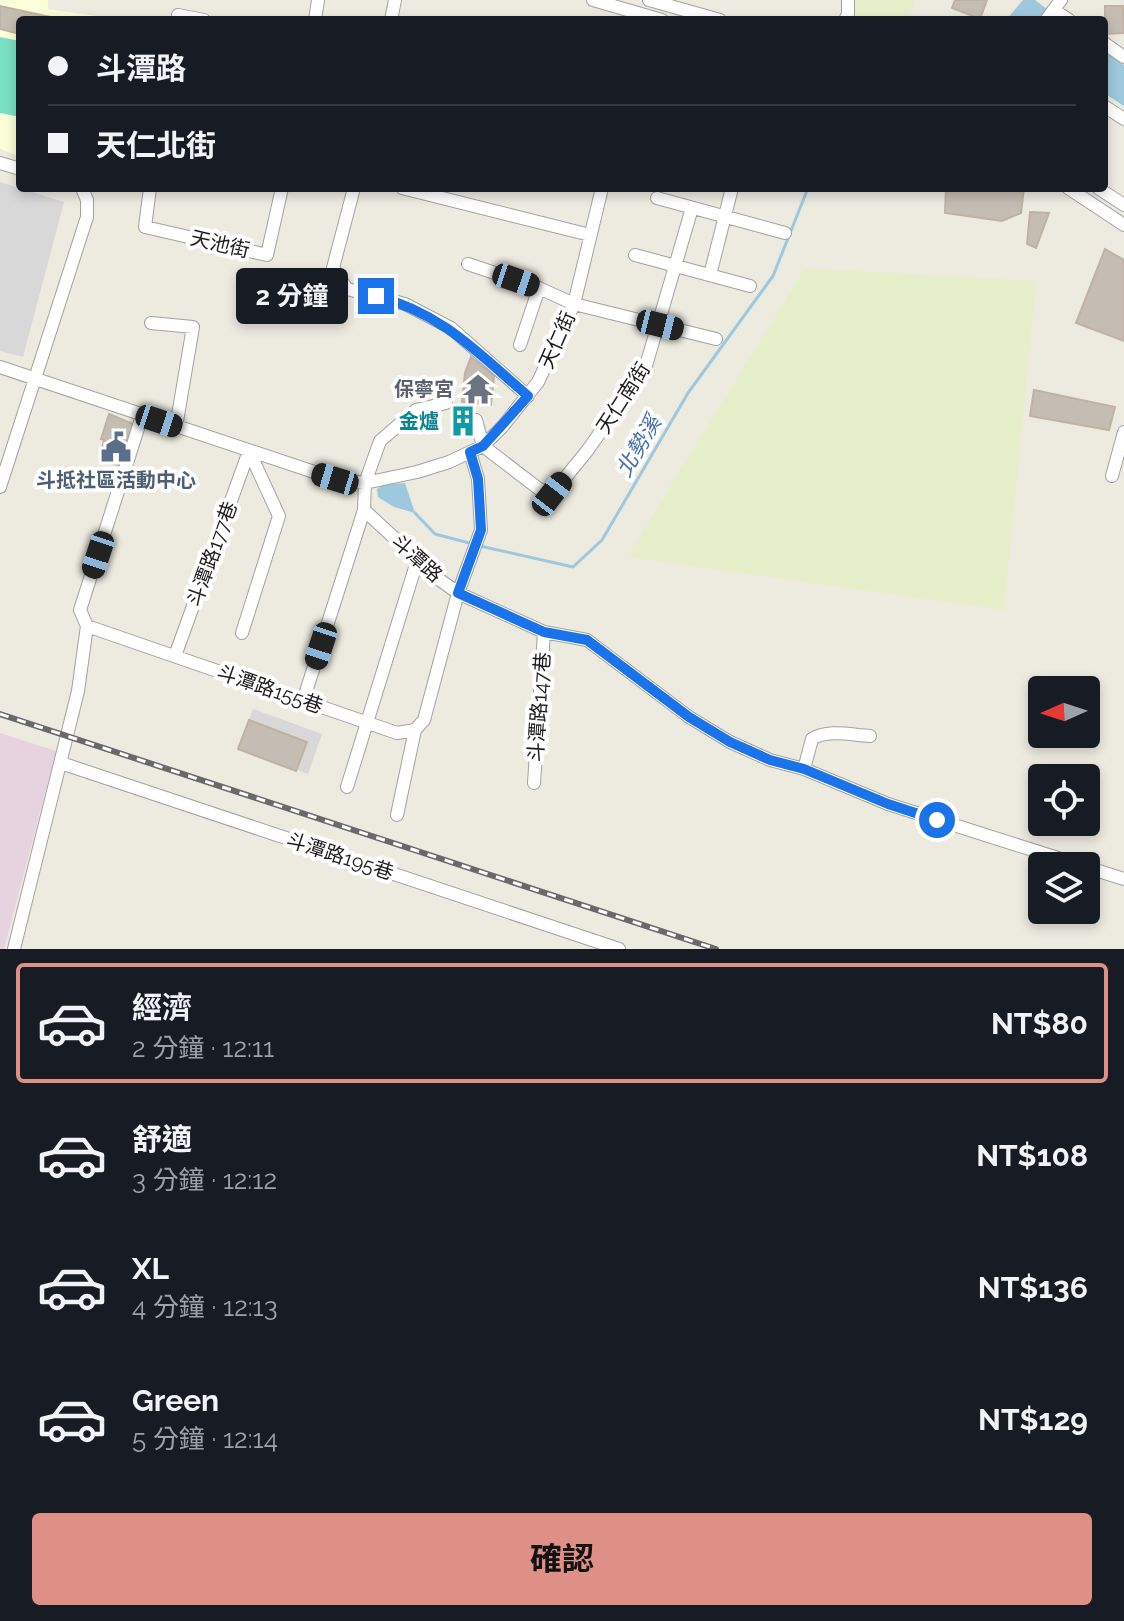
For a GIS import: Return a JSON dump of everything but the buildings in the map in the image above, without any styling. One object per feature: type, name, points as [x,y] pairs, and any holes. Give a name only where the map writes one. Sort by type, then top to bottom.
[{"type":"street","points":[[593,0],[644,16]]},
{"type":"street","points":[[651,1],[705,16]]},
{"type":"street","points":[[0,487],[87,217],[84,192]]},
{"type":"street","name":"天池街","points":[[149,192],[145,227],[267,255],[281,192]]},
{"type":"street","points":[[353,192],[333,268],[347,289],[405,304],[451,328],[528,396]]},
{"type":"street","points":[[418,192],[590,235]]},
{"type":"street","name":"天仁街","points":[[365,483],[417,472],[483,446],[528,396],[552,354],[574,304],[601,192]]},
{"type":"street","points":[[710,275],[731,192]]},
{"type":"street","points":[[1074,192],[1124,225]]},
{"type":"street","points":[[1104,192],[1124,205]]},
{"type":"street","points":[[657,198],[785,233]]},
{"type":"street","name":"天仁南街","points":[[483,446],[539,489],[552,494],[587,451],[645,369],[692,208]]},
{"type":"street","points":[[635,255],[750,286]]},
{"type":"street","points":[[468,264],[539,288],[574,304],[716,339]]},
{"type":"street","points":[[520,345],[539,288]]},
{"type":"street","points":[[151,323],[193,327],[176,427]]},
{"type":"street","points":[[0,367],[335,479],[365,483]]},
{"type":"street","points":[[303,701],[364,510],[365,483],[380,441],[416,410],[446,403]]},
{"type":"street","points":[[14,949],[78,691],[87,626],[80,610],[142,416]]},
{"type":"street","points":[[476,420],[483,446]]},
{"type":"street","points":[[1112,476],[1124,432]]},
{"type":"street","points":[[242,633],[279,516],[249,451]]},
{"type":"street","name":"斗潭路177巷","points":[[175,656],[249,451]]},
{"type":"street","points":[[397,815],[415,730],[424,720],[458,593],[481,530],[478,479],[470,452]]},
{"type":"street","name":"斗潭路","points":[[364,510],[458,593],[544,632],[587,640],[719,736],[770,760],[804,769],[888,804],[1041,852]]},
{"type":"street","points":[[347,787],[418,558]]},
{"type":"street","name":"斗潭路155巷","points":[[87,626],[397,733],[415,730]]},
{"type":"street","name":"斗潭路147巷","points":[[534,783],[544,632]]},
{"type":"street","points":[[804,769],[812,739],[819,735],[870,736]]},
{"type":"street","name":"斗潭路195巷","points":[[61,763],[619,949]]},
{"type":"street","name":"斗潭路","points":[[1100,871],[1124,879]]},
{"type":"shaded area","points":[[0,0],[48,0],[48,9],[96,16],[16,16],[16,155],[0,149]]},
{"type":"shaded area","points":[[855,0],[914,0],[910,16],[852,16]]},
{"type":"shaded area","points":[[0,182],[16,187],[16,192],[32,192],[64,202],[23,357],[0,351]]},
{"type":"shaded area","points":[[805,268],[1036,281],[1004,610],[627,557]]},
{"type":"shaded area","points":[[253,709],[322,734],[308,774],[239,749]]},
{"type":"shaded area","points":[[0,733],[56,751],[4,949],[0,949]]},
{"type":"green space","points":[[0,37],[16,40],[16,116],[0,113]]},
{"type":"water","points":[[1023,0],[1035,0],[1056,16],[1009,16]]},
{"type":"water","points":[[1108,54],[1124,65],[1124,106],[1108,96]]},
{"type":"water","points":[[405,483],[415,513],[394,507],[378,497],[377,489],[383,485]]},
{"type":"waterway","name":"北勢溪","points":[[480,546],[573,567],[602,540],[688,393],[773,276],[806,192]]},
{"type":"waterway","name":"北勢溪","points":[[415,513],[435,534],[473,544]]},
{"type":"railway","points":[[0,714],[716,949]]},
{"type":"place","name":"保寧宮","points":[[478,389]]},
{"type":"place","name":"金爐","points":[[463,421]]},
{"type":"place","name":"斗抵社區活動中心","points":[[116,447]]},
{"type":"route","points":[[376,296],[405,304],[451,328],[528,396],[483,446],[470,452],[478,479],[481,530],[458,593],[544,632],[587,640],[689,717],[730,742],[770,760],[804,769],[888,804],[937,820]]}]
